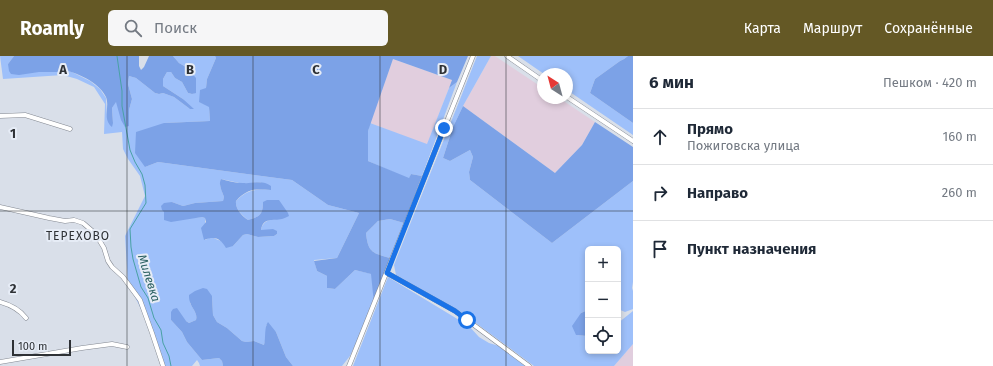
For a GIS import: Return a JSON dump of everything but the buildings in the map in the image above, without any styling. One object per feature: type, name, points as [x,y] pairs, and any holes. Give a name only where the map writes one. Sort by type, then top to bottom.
[{"type":"street","points":[[350,366],[473,56]]},
{"type":"street","points":[[507,56],[537,76]]},
{"type":"street","points":[[573,101],[633,141]]},
{"type":"street","points":[[0,116],[25,115],[70,129]]},
{"type":"street","points":[[0,207],[49,218],[74,220],[83,223],[90,228],[95,233],[104,248],[108,261],[112,267],[123,277],[140,300],[162,360],[162,366]]},
{"type":"street","points":[[387,273],[455,311],[529,366]]},
{"type":"street","points":[[0,302],[15,307],[26,318]]},
{"type":"street","points":[[0,362],[112,344],[127,347]]},
{"type":"shaded area","points":[[0,56],[14,56],[8,64],[39,72],[58,72],[61,69],[72,72],[90,81],[100,89],[106,98],[107,117],[113,123],[112,108],[116,101],[129,126],[129,110],[132,99],[128,84],[129,76],[136,78],[155,93],[163,93],[174,97],[190,109],[183,99],[163,86],[163,79],[167,72],[171,72],[175,78],[182,82],[188,93],[192,94],[196,92],[186,67],[179,63],[173,56],[215,56],[216,58],[207,79],[206,89],[200,91],[200,102],[209,106],[210,121],[164,123],[145,167],[158,162],[292,180],[328,205],[359,213],[337,258],[314,260],[317,271],[327,276],[327,288],[335,289],[355,270],[372,274],[374,304],[350,356],[342,366],[293,366],[286,357],[276,332],[266,325],[264,345],[254,341],[242,341],[227,328],[217,322],[213,315],[212,296],[190,303],[196,314],[196,320],[189,323],[186,321],[171,320],[182,332],[187,342],[202,360],[219,358],[222,361],[223,366],[200,366],[197,360],[192,366],[162,366],[143,313],[128,283],[125,236],[145,196],[140,176],[123,149],[122,132],[104,134],[105,104],[94,87],[77,79],[63,75],[3,79]],"holes":[[[221,179],[244,184],[260,182],[271,190],[256,190],[248,192],[240,197],[236,201],[236,204],[239,212],[248,220],[255,218],[260,214],[263,202],[282,219],[269,220],[262,226],[261,230],[277,231],[277,234],[274,236],[258,237],[247,234],[243,235],[233,246],[211,237],[205,240],[205,218],[164,220],[164,212],[172,202],[183,206],[195,203],[223,201],[224,197],[220,186]]]},
{"type":"shaded area","points":[[14,56],[139,56],[139,66],[141,70],[149,56],[173,56],[196,78],[196,93],[188,93],[182,82],[175,78],[171,72],[167,72],[163,79],[163,86],[183,99],[194,109],[190,109],[174,97],[163,93],[155,93],[136,78],[129,76],[128,84],[132,99],[129,110],[129,126],[125,127],[121,120],[116,102],[112,108],[112,127],[107,120],[106,97],[98,86],[80,75],[61,69],[58,72],[39,72],[19,75],[11,74],[8,64]]},
{"type":"shaded area","points":[[215,56],[468,56],[457,82],[449,88],[452,80],[393,59],[368,131],[368,161],[409,178],[411,174],[422,176],[404,223],[390,219],[378,221],[366,233],[368,244],[372,251],[390,258],[374,304],[371,274],[355,270],[335,289],[327,288],[327,276],[317,271],[314,261],[337,258],[359,213],[328,205],[292,180],[158,162],[145,167],[135,153],[136,132],[164,123],[210,121],[209,107],[199,102],[200,90],[206,88],[207,79],[216,58]]},
{"type":"shaded area","points":[[477,56],[491,56],[453,127],[443,158],[450,161],[470,150],[473,157],[469,172],[470,180],[552,243],[633,181],[633,309],[625,312],[621,310],[621,246],[585,246],[585,311],[581,313],[576,335],[585,336],[585,354],[621,354],[621,321],[633,311],[633,344],[614,366],[534,366],[461,312],[396,275],[394,265]]},
{"type":"shaded area","points":[[491,56],[495,56],[537,84],[537,104],[568,104],[595,122],[582,145],[555,173],[463,106]]},
{"type":"shaded area","points":[[518,56],[628,56],[595,79],[590,93],[633,123],[633,135],[573,94],[573,68],[537,69]]},
{"type":"shaded area","points":[[628,56],[633,56],[633,123],[590,93],[595,79]]},
{"type":"shaded area","points":[[393,59],[452,80],[427,145],[370,123]]},
{"type":"shaded area","points":[[457,82],[422,176],[411,174],[409,179],[368,161],[368,131],[370,123],[427,144],[449,88]]},
{"type":"shaded area","points":[[463,106],[555,173],[582,145],[595,122],[633,147],[633,181],[552,243],[470,180],[469,172],[473,157],[470,150],[450,161],[443,158],[453,127]]},
{"type":"shaded area","points":[[221,179],[240,183],[261,182],[271,186],[271,190],[252,190],[244,194],[236,201],[236,204],[239,212],[248,220],[255,218],[260,214],[263,202],[267,200],[279,200],[289,216],[282,219],[266,221],[261,230],[273,229],[277,231],[277,234],[274,236],[258,237],[247,234],[243,235],[233,246],[226,248],[222,242],[217,239],[211,238],[204,240],[201,228],[206,222],[205,218],[202,217],[171,222],[164,220],[164,212],[161,206],[164,203],[172,202],[183,206],[195,203],[223,201],[224,197],[220,186]]},
{"type":"shaded area","points":[[390,219],[404,223],[390,258],[372,251],[368,244],[366,233],[378,221]]},
{"type":"shaded area","points":[[388,277],[469,326],[479,337],[489,343],[499,346],[525,366],[353,366]]},
{"type":"shaded area","points":[[203,288],[207,289],[212,296],[213,315],[217,322],[227,328],[242,341],[254,341],[264,345],[268,322],[276,332],[286,357],[293,366],[223,366],[222,361],[219,358],[202,360],[187,342],[182,332],[171,320],[171,312],[173,309],[177,308],[189,323],[196,320],[196,315],[189,295]]},
{"type":"shaded area","points":[[585,311],[585,336],[576,335],[572,326],[581,313]]},
{"type":"shaded area","points":[[633,344],[633,366],[614,366]]},
{"type":"waterway","name":"Милевка","points":[[117,56],[122,91],[122,106],[130,150],[142,174],[145,185],[146,203],[130,229],[133,259],[141,287],[148,298],[154,318],[161,330],[163,343],[169,356],[171,366]]},
{"type":"district","name":"ТЕРЕХОВО","points":[[78,236]]},
{"type":"route","points":[[444,128],[387,273],[455,311],[467,320]]}]
